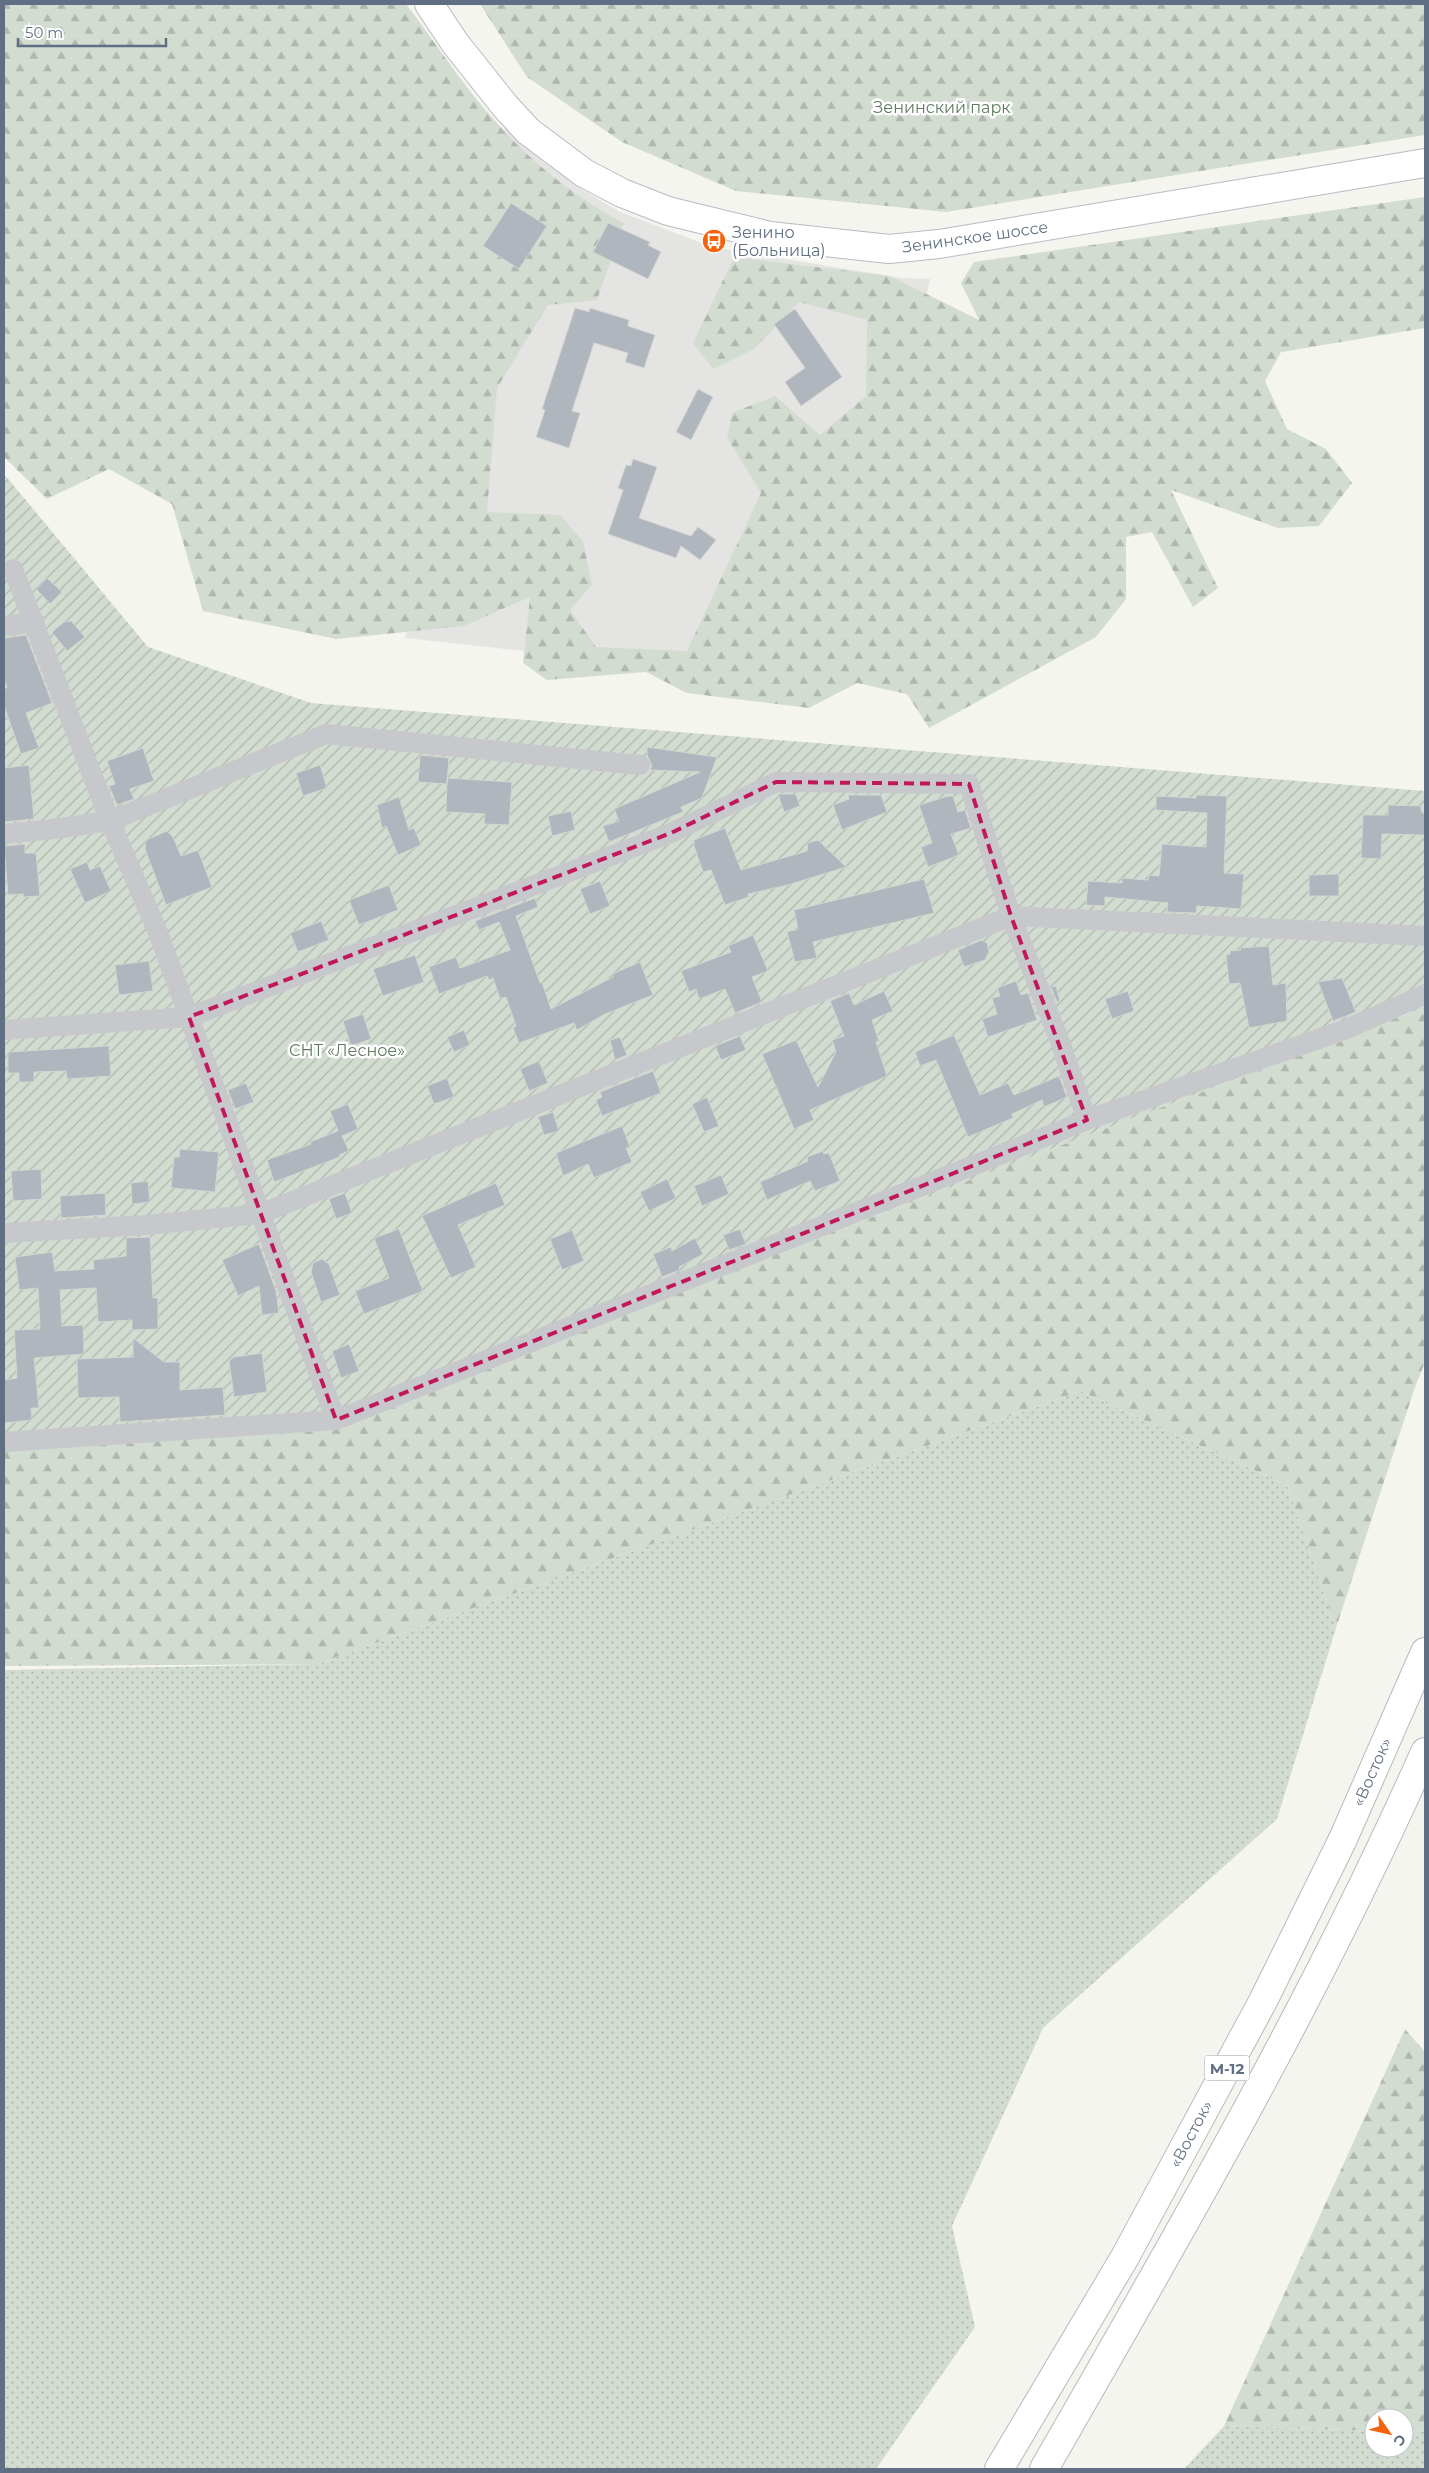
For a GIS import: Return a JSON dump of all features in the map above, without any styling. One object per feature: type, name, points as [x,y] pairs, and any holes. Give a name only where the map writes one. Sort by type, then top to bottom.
[{"type":"main road","name":"Зенинское шоссе","points":[[429,4],[504,106],[528,131],[584,173],[622,193],[668,211],[770,236],[889,249],[939,244],[1425,163]]},
{"type":"main road","name":"«Восток»","points":[[999,2469],[1125,2257],[1263,2001],[1342,1838],[1425,1652]]},
{"type":"main road","name":"М-12","points":[[1044,2469],[1158,2271],[1273,2063],[1378,1859],[1425,1752]]},
{"type":"street","points":[[13,569],[110,820],[159,935],[336,1420]]},
{"type":"street","points":[[4,626],[35,622]]},
{"type":"street","points":[[4,834],[46,830],[110,820],[326,734],[640,765]]},
{"type":"street","points":[[4,1030],[189,1017],[671,833],[776,782],[969,784],[1011,916],[1060,1042],[1087,1120]]},
{"type":"street","points":[[4,1233],[146,1225],[260,1214],[1011,916],[1425,936]]},
{"type":"street","points":[[4,1442],[336,1420],[1087,1120],[1348,1028],[1425,994]]},
{"type":"highlighted area","points":[[776,782],[969,784],[1011,916],[1087,1120],[336,1420],[189,1017],[671,833]]},
{"type":"shaded area","points":[[505,127],[524,146],[583,190],[618,211],[712,247],[902,278],[930,279],[850,687],[405,638]]},
{"type":"green space","points":[[4,4],[406,4],[484,108],[524,152],[572,191],[624,223],[597,300],[548,305],[497,388],[487,512],[560,515],[583,541],[592,585],[570,610],[596,647],[687,651],[761,493],[727,438],[732,413],[775,396],[820,435],[866,396],[867,320],[799,302],[754,349],[713,369],[693,343],[734,257],[890,276],[979,320],[961,283],[974,262],[1425,197],[1425,328],[1281,352],[1265,381],[1287,429],[1326,449],[1352,483],[1319,526],[1278,528],[1171,490],[1218,588],[1193,607],[1152,532],[1126,537],[1126,599],[1096,637],[929,728],[907,694],[857,683],[809,708],[687,693],[646,672],[547,680],[523,663],[530,597],[464,626],[336,639],[203,611],[172,504],[109,469],[47,499],[4,457]]},
{"type":"green space","name":"Зенинский парк","points":[[480,4],[1425,4],[1425,135],[946,212],[736,191],[622,142],[527,77]]},
{"type":"green space","name":"СНТ «Лесное»","points":[[4,474],[148,647],[311,703],[1425,791],[1425,1007],[317,1428],[4,1447]]},
{"type":"green space","points":[[1425,1007],[1425,1362],[1415,1387],[1336,1628],[1287,1485],[1080,1391],[317,1664],[4,1666],[4,1447],[317,1428]]},
{"type":"green space","points":[[1080,1391],[1287,1485],[1336,1628],[1277,1819],[1043,2028],[952,2226],[975,2327],[876,2469],[4,2469],[4,1670],[317,1664]]},
{"type":"green space","points":[[1405,2029],[1425,2052],[1425,2432],[1414,2431],[1414,2408],[1364,2408],[1364,2431],[1224,2426]]},
{"type":"green space","points":[[1224,2426],[1364,2431],[1364,2458],[1414,2458],[1414,2431],[1425,2432],[1425,2469],[1184,2469]]},
{"type":"building","points":[[511,203],[547,226],[519,269],[483,246]]},
{"type":"building","points":[[608,223],[650,242],[648,245],[661,252],[648,279],[593,252]]},
{"type":"building","points":[[575,308],[589,312],[590,308],[629,320],[628,326],[655,335],[644,368],[625,362],[628,353],[594,343],[572,411],[580,413],[569,448],[536,437],[545,410],[542,409]]},
{"type":"building","points":[[795,309],[842,377],[801,406],[785,382],[805,368],[774,324]]},
{"type":"building","points":[[698,389],[713,397],[691,440],[676,432]]},
{"type":"building","points":[[633,459],[657,467],[639,518],[691,536],[698,527],[716,540],[700,560],[681,546],[676,558],[608,534],[623,490],[618,488],[626,465],[631,466]]},
{"type":"building","points":[[47,578],[62,592],[50,604],[36,589]]},
{"type":"building","points":[[71,621],[85,637],[67,651],[52,632],[64,622]]},
{"type":"building","points":[[26,635],[52,703],[26,713],[39,748],[21,754],[4,706],[4,690],[7,687],[4,679],[4,638]]},
{"type":"building","points":[[647,747],[717,757],[702,798],[681,807],[683,812],[609,842],[603,826],[619,821],[614,809],[700,772],[650,770],[652,766],[647,755]]},
{"type":"building","points":[[143,748],[154,781],[130,789],[134,799],[117,805],[109,786],[115,784],[107,761]]},
{"type":"building","points":[[420,755],[449,758],[447,784],[418,782]]},
{"type":"building","points":[[29,765],[34,819],[4,822],[4,768]]},
{"type":"building","points":[[320,765],[327,788],[303,796],[296,773]]},
{"type":"building","points":[[447,778],[512,782],[509,825],[484,824],[485,814],[446,812]]},
{"type":"building","points":[[778,794],[796,794],[800,806],[784,812]]},
{"type":"building","points":[[848,795],[881,795],[887,812],[842,830],[833,805],[849,799]]},
{"type":"building","points":[[1196,795],[1227,796],[1224,873],[1244,874],[1241,909],[1197,906],[1196,913],[1167,912],[1168,903],[1105,897],[1105,906],[1086,905],[1088,881],[1122,883],[1122,878],[1148,880],[1149,875],[1159,876],[1162,844],[1206,847],[1207,813],[1156,810],[1156,796],[1196,798]]},
{"type":"building","points":[[953,796],[958,812],[965,810],[971,828],[951,834],[959,855],[928,867],[921,847],[932,843],[919,805]]},
{"type":"building","points":[[399,797],[409,830],[414,828],[421,845],[398,855],[386,826],[382,828],[377,805]]},
{"type":"building","points":[[1388,805],[1421,806],[1421,811],[1425,815],[1425,835],[1382,834],[1381,859],[1361,858],[1363,815],[1388,815]]},
{"type":"building","points":[[571,811],[575,830],[552,836],[548,816]]},
{"type":"building","points":[[725,828],[741,870],[807,851],[808,843],[818,840],[846,867],[788,885],[748,894],[749,897],[725,905],[711,870],[703,872],[694,846],[694,840]]},
{"type":"building","points":[[167,831],[173,837],[181,856],[198,850],[212,887],[166,905],[145,849],[146,840]]},
{"type":"building","points":[[25,844],[25,853],[36,853],[40,896],[23,897],[23,894],[8,895],[4,846]]},
{"type":"building","points":[[87,862],[90,870],[100,866],[111,891],[85,903],[70,869]]},
{"type":"building","points":[[1339,874],[1339,896],[1309,896],[1309,875]]},
{"type":"building","points":[[924,879],[934,913],[813,942],[817,958],[795,962],[787,932],[798,929],[794,910]]},
{"type":"building","points":[[600,881],[610,906],[590,914],[580,889]]},
{"type":"building","points":[[389,885],[398,910],[359,925],[349,900]]},
{"type":"building","points":[[535,898],[538,907],[516,916],[551,1009],[613,977],[612,974],[640,962],[653,995],[605,1014],[577,1030],[574,1023],[519,1043],[513,1028],[516,1026],[506,997],[500,999],[493,978],[489,980],[487,976],[439,994],[429,967],[456,957],[460,968],[510,950],[499,922],[479,930],[475,921]]},
{"type":"building","points":[[321,921],[329,940],[298,952],[290,933]]},
{"type":"building","points":[[753,935],[768,971],[752,977],[762,1002],[735,1013],[725,989],[699,999],[696,989],[689,992],[681,971],[731,952],[728,946]]},
{"type":"building","points":[[982,940],[987,943],[989,952],[985,960],[964,967],[958,950]]},
{"type":"building","points":[[1269,946],[1273,985],[1286,983],[1287,1021],[1249,1028],[1240,983],[1229,984],[1226,955],[1230,954],[1230,951],[1241,950],[1240,948]]},
{"type":"building","points":[[415,955],[424,982],[383,996],[373,969]]},
{"type":"building","points":[[149,961],[153,991],[119,995],[115,965]]},
{"type":"building","points":[[1342,978],[1356,1012],[1333,1021],[1318,982]]},
{"type":"building","points":[[1016,981],[1021,995],[1028,993],[1037,1020],[988,1037],[982,1019],[997,1014],[992,998],[1000,996],[997,988]]},
{"type":"building","points":[[1056,986],[1060,1001],[1057,1002],[1051,987]]},
{"type":"building","points":[[884,991],[893,1011],[872,1020],[879,1041],[876,1042],[887,1076],[810,1110],[814,1120],[794,1129],[762,1054],[796,1040],[818,1087],[836,1052],[832,1040],[844,1036],[830,1001],[849,993],[854,1005]]},
{"type":"building","points":[[1128,991],[1134,1011],[1112,1019],[1105,999]]},
{"type":"building","points":[[363,1014],[371,1039],[351,1046],[343,1021]]},
{"type":"building","points":[[464,1030],[470,1045],[454,1052],[447,1037]]},
{"type":"building","points":[[954,1035],[980,1095],[1008,1083],[1014,1095],[1059,1076],[1067,1097],[1044,1107],[1042,1100],[1012,1114],[1013,1118],[968,1137],[936,1060],[920,1066],[915,1052]]},
{"type":"building","points":[[740,1036],[746,1050],[721,1060],[715,1046]]},
{"type":"building","points":[[620,1037],[627,1055],[615,1060],[610,1040]]},
{"type":"building","points":[[109,1046],[111,1076],[67,1079],[66,1071],[34,1072],[34,1082],[19,1082],[19,1073],[8,1073],[8,1052]]},
{"type":"building","points":[[539,1061],[548,1083],[529,1091],[520,1069]]},
{"type":"building","points":[[653,1071],[661,1093],[602,1116],[596,1100],[602,1097],[600,1092]]},
{"type":"building","points":[[447,1078],[454,1097],[434,1104],[427,1086]]},
{"type":"building","points":[[246,1083],[254,1102],[235,1109],[228,1090]]},
{"type":"building","points":[[707,1097],[719,1126],[704,1132],[692,1104]]},
{"type":"building","points":[[348,1104],[358,1129],[342,1136],[349,1151],[339,1155],[340,1157],[274,1182],[267,1160],[311,1144],[310,1142],[338,1131],[330,1111]]},
{"type":"building","points":[[553,1112],[559,1131],[544,1135],[538,1117]]},
{"type":"building","points":[[622,1126],[630,1147],[626,1148],[632,1162],[594,1178],[588,1164],[563,1176],[556,1153]]},
{"type":"building","points":[[180,1149],[219,1152],[215,1192],[171,1188],[174,1157],[179,1157]]},
{"type":"building","points":[[823,1151],[824,1154],[829,1153],[840,1181],[815,1191],[810,1181],[767,1200],[760,1182],[808,1161],[807,1157]]},
{"type":"building","points":[[41,1169],[42,1199],[13,1201],[11,1171]]},
{"type":"building","points":[[721,1175],[729,1194],[702,1206],[694,1186]]},
{"type":"building","points":[[667,1179],[676,1198],[649,1211],[640,1192]]},
{"type":"building","points":[[148,1181],[150,1202],[132,1204],[131,1183]]},
{"type":"building","points":[[496,1183],[505,1205],[458,1225],[476,1267],[451,1278],[422,1216]]},
{"type":"building","points":[[105,1193],[106,1215],[61,1218],[60,1196]]},
{"type":"building","points":[[345,1193],[352,1213],[336,1219],[329,1199]]},
{"type":"building","points":[[399,1229],[423,1291],[364,1314],[355,1291],[389,1278],[374,1238]]},
{"type":"building","points":[[740,1229],[746,1244],[729,1250],[723,1235]]},
{"type":"building","points":[[572,1230],[584,1261],[562,1270],[550,1239]]},
{"type":"building","points":[[150,1237],[153,1298],[158,1298],[158,1329],[132,1330],[132,1320],[98,1322],[96,1288],[60,1290],[62,1326],[83,1325],[84,1354],[34,1358],[39,1408],[31,1408],[32,1420],[4,1423],[4,1380],[17,1378],[14,1330],[40,1329],[38,1288],[19,1290],[15,1257],[52,1252],[55,1271],[94,1269],[93,1260],[126,1256],[126,1238]]},
{"type":"building","points":[[695,1238],[703,1254],[679,1267],[680,1270],[662,1277],[653,1254],[671,1247],[672,1251]]},
{"type":"building","points":[[259,1244],[276,1291],[279,1313],[262,1315],[259,1286],[238,1296],[222,1260]]},
{"type":"building","points":[[322,1259],[329,1264],[340,1295],[321,1302],[311,1272],[313,1263]]},
{"type":"building","points":[[133,1338],[164,1362],[180,1362],[180,1390],[223,1387],[225,1415],[120,1422],[119,1397],[78,1398],[77,1359],[133,1357]]},
{"type":"building","points":[[349,1344],[359,1371],[341,1378],[332,1351]]},
{"type":"building","points":[[262,1353],[267,1392],[234,1397],[229,1361],[234,1357]]},
{"type":"place","name":"Зенино (Больница)","points":[[714,241]]}]
